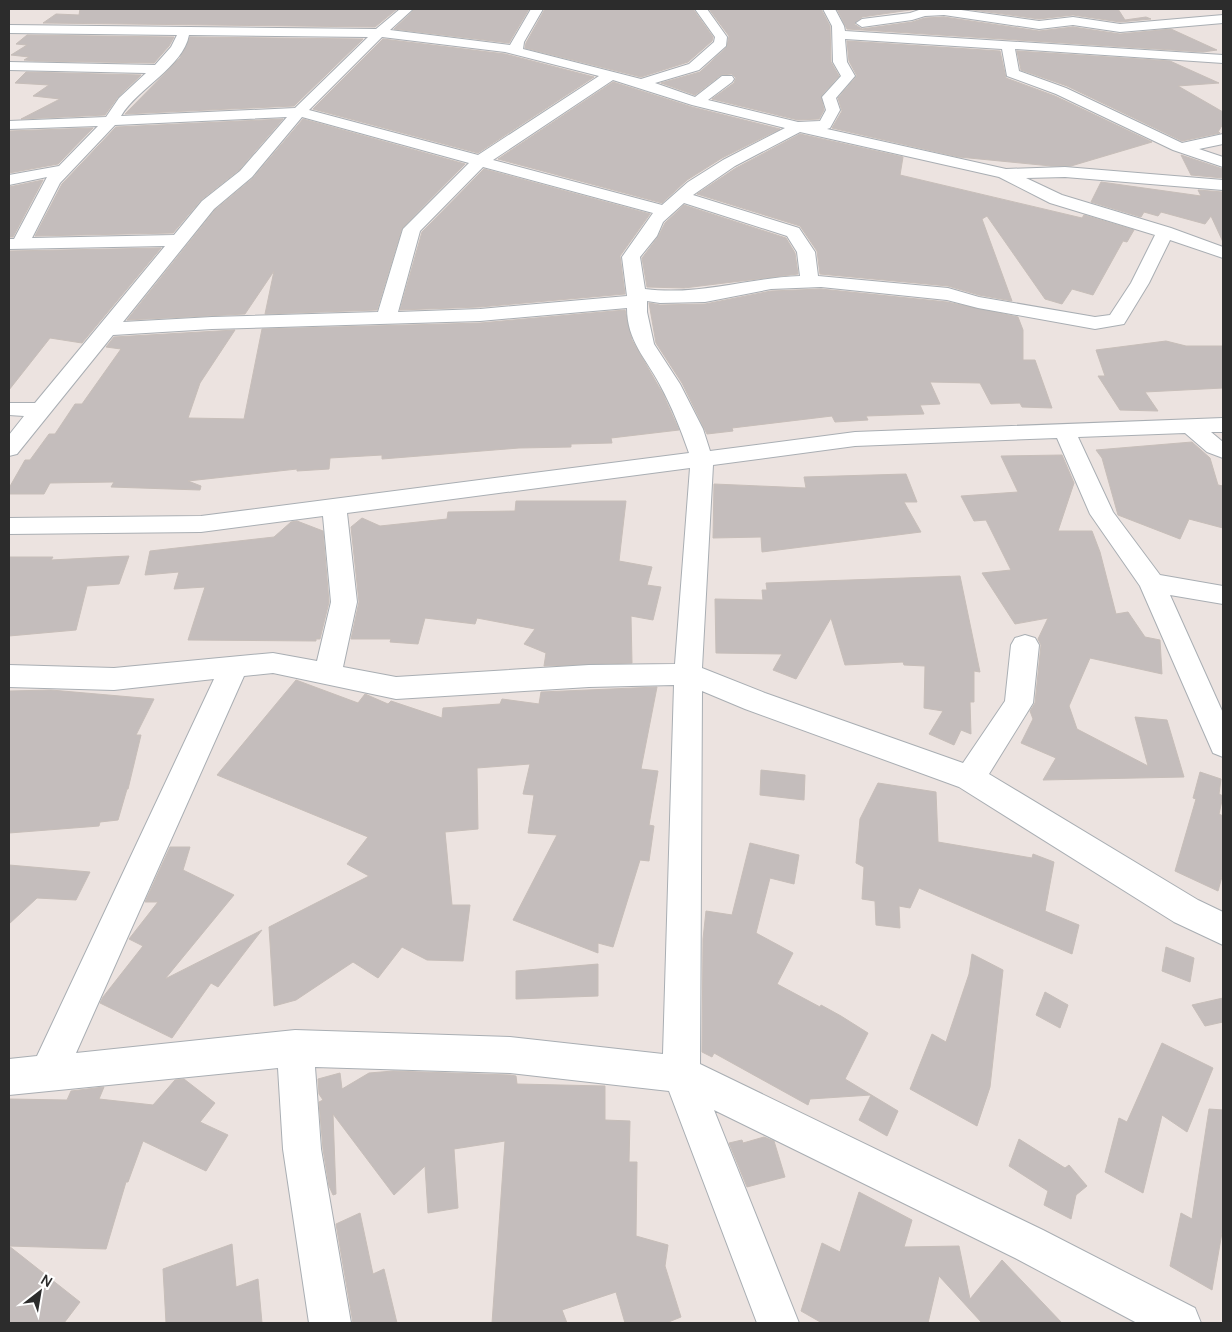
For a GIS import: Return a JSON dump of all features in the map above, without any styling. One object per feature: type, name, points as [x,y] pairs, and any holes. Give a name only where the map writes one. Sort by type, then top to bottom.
[{"type":"street","points":[[9,449],[208,205],[246,174],[299,112],[379,33],[407,9]]},
{"type":"street","points":[[516,52],[517,42],[536,9]]},
{"type":"street","points":[[641,83],[694,67],[721,43],[721,37],[701,9]]},
{"type":"street","points":[[816,11],[835,21],[1008,45],[1223,59]]},
{"type":"street","points":[[835,21],[880,22],[924,12],[944,11],[1039,25],[1073,22],[1120,28],[1223,19]]},
{"type":"street","points":[[1169,13],[1208,34]]},
{"type":"street","points":[[778,1323],[681,1074],[688,674],[702,459],[692,429],[670,384],[644,344],[637,312],[637,297],[631,256],[648,236],[656,220],[694,185],[729,163],[800,126],[825,125],[833,110],[829,97],[848,76],[840,62],[835,21]]},
{"type":"street","points":[[9,29],[379,33],[505,48],[641,83],[697,102],[1004,174],[1056,199],[1165,232],[1223,253]]},
{"type":"street","points":[[9,42],[26,29]]},
{"type":"street","points":[[15,244],[61,170],[111,120],[124,101],[174,54],[184,38],[184,30]]},
{"type":"street","points":[[1008,45],[1012,73],[1061,90],[1180,148],[1223,162]]},
{"type":"street","points":[[9,66],[157,69]]},
{"type":"street","points":[[386,318],[412,228],[480,161],[611,76]]},
{"type":"street","points":[[697,102],[727,79]]},
{"type":"street","points":[[9,125],[299,112],[665,211]]},
{"type":"street","points":[[1180,148],[1223,139]]},
{"type":"street","points":[[9,180],[61,170]]},
{"type":"street","points":[[1004,174],[1065,172],[1223,185]]},
{"type":"street","points":[[680,196],[793,232],[806,252],[810,282]]},
{"type":"street","points":[[108,329],[212,323],[480,316],[637,297],[706,296],[770,283],[810,282],[948,294],[988,304],[1095,323],[1117,320],[1140,283],[1165,232]]},
{"type":"street","points":[[15,244],[181,240]]},
{"type":"street","points":[[9,409],[40,410]]},
{"type":"street","points":[[9,526],[201,524],[855,440],[1223,425]]},
{"type":"street","points":[[1191,427],[1215,447],[1223,451]]},
{"type":"street","points":[[1065,432],[1102,514],[1152,583],[1223,745]]},
{"type":"street","points":[[328,674],[344,602],[334,507]]},
{"type":"street","points":[[1152,583],[1223,595]]},
{"type":"street","points":[[970,778],[1019,703],[1025,645]]},
{"type":"street","points":[[9,676],[114,679],[273,663],[396,688],[589,676],[688,674],[755,701],[970,778],[1186,911],[1223,929]]},
{"type":"street","points":[[48,1074],[234,668]]},
{"type":"street","points":[[295,1048],[302,1149],[330,1323]]},
{"type":"street","points":[[9,1076],[48,1074],[295,1048],[510,1056],[681,1074],[1029,1244],[1180,1323]]},
{"type":"building","points":[[80,9],[397,9],[375,27],[43,23],[56,14],[79,15]]},
{"type":"building","points":[[415,9],[529,9],[509,43],[394,29]]},
{"type":"building","points":[[545,9],[693,9],[713,37],[712,41],[688,62],[641,77],[525,48]]},
{"type":"building","points":[[709,9],[821,9],[830,26],[831,62],[839,76],[821,96],[824,110],[819,119],[798,120],[712,99],[734,83],[736,78],[732,74],[721,75],[695,95],[661,83],[700,72],[727,47],[729,36]]},
{"type":"building","points":[[837,9],[917,9],[862,17],[854,24],[862,29],[912,22],[925,18],[944,17],[1039,31],[1073,27],[1120,34],[1171,29],[1217,50],[1203,52],[847,29]]},
{"type":"building","points":[[966,9],[1118,9],[1125,20],[1146,17],[1151,19],[1120,22],[1073,15],[1039,19]]},
{"type":"building","points":[[27,35],[174,37],[169,46],[154,63],[35,61],[24,60],[29,57],[11,55],[27,45],[16,44]]},
{"type":"building","points":[[190,37],[363,39],[294,106],[125,114],[180,58]]},
{"type":"building","points":[[383,39],[505,54],[594,77],[478,153],[313,109]]},
{"type":"building","points":[[847,41],[1000,51],[1006,78],[1055,96],[1152,142],[1071,166],[1051,166],[959,157],[832,128],[842,111],[838,98],[857,76],[849,61]]},
{"type":"building","points":[[1017,51],[1170,61],[1219,83],[1178,86],[1223,112],[1223,124],[1218,132],[1220,133],[1182,141],[1067,86],[1021,70]]},
{"type":"building","points":[[26,72],[141,75],[118,97],[105,115],[21,119],[60,99],[33,96],[49,85],[15,83]]},
{"type":"building","points":[[613,82],[692,107],[780,129],[722,158],[687,180],[662,203],[498,159]]},
{"type":"building","points":[[283,119],[239,170],[201,200],[173,233],[35,236],[62,184],[116,127]]},
{"type":"building","points":[[303,119],[465,164],[402,228],[377,310],[265,314],[274,271],[245,314],[127,320],[215,210],[253,178]]},
{"type":"building","points":[[93,128],[58,164],[9,173],[9,131]]},
{"type":"building","points":[[800,134],[903,157],[900,175],[1082,218],[1084,215],[1134,230],[1127,242],[1123,241],[1093,295],[1072,289],[1062,304],[1045,299],[987,216],[982,219],[1012,301],[979,295],[948,286],[820,274],[817,251],[800,226],[697,194],[736,168]]},
{"type":"building","points":[[1181,155],[1223,169],[1223,178],[1191,175]]},
{"type":"building","points":[[484,169],[650,214],[620,256],[625,294],[480,307],[400,310],[422,232]]},
{"type":"building","points":[[43,180],[13,237],[9,237],[9,187]]},
{"type":"building","points":[[1101,182],[1201,196],[1198,190],[1223,192],[1223,242],[1211,216],[1205,224],[1161,212],[1158,216],[1144,212],[1141,217],[1091,202]]},
{"type":"building","points":[[684,205],[786,238],[795,253],[798,274],[684,288],[647,287],[642,258],[658,237],[665,223]]},
{"type":"building","points":[[161,248],[82,343],[50,338],[9,390],[9,251]]},
{"type":"building","points":[[821,289],[947,302],[1018,317],[1023,330],[1023,360],[1035,360],[1052,408],[1022,407],[1020,403],[991,404],[980,383],[930,382],[940,404],[920,405],[924,414],[866,416],[868,420],[835,422],[832,416],[732,428],[733,431],[707,434],[682,383],[656,343],[649,303],[660,305],[705,304],[771,291]]},
{"type":"building","points":[[625,310],[632,340],[663,394],[679,430],[611,438],[612,443],[571,444],[571,447],[519,448],[382,459],[382,455],[330,458],[329,469],[297,471],[297,469],[188,481],[201,486],[200,490],[111,487],[114,482],[50,483],[44,494],[9,494],[9,488],[25,460],[30,460],[49,434],[55,434],[75,404],[82,404],[121,349],[106,347],[114,337],[235,330],[200,383],[188,418],[244,419],[262,329],[480,323]]},
{"type":"building","points":[[1166,341],[1186,346],[1223,346],[1223,388],[1145,392],[1158,411],[1120,410],[1098,376],[1105,376],[1096,350]]},
{"type":"building","points":[[1192,442],[1210,458],[1218,485],[1223,486],[1223,528],[1189,519],[1180,539],[1118,515],[1102,458],[1096,450]]},
{"type":"building","points":[[1062,455],[1074,483],[1058,531],[1092,531],[1100,552],[1116,614],[1128,612],[1145,637],[1160,640],[1162,674],[1090,658],[1069,706],[1077,729],[1148,766],[1135,717],[1167,720],[1184,777],[1043,780],[1056,758],[1021,743],[1033,719],[1030,711],[1035,703],[1041,645],[1038,639],[1048,618],[1015,624],[982,573],[1011,570],[986,520],[974,521],[961,496],[1018,492],[1001,456]]},
{"type":"building","points":[[906,474],[917,502],[904,502],[921,532],[762,552],[761,537],[713,538],[714,484],[806,488],[804,477]]},
{"type":"building","points":[[516,501],[626,501],[619,561],[652,567],[647,585],[661,587],[653,620],[631,616],[632,663],[544,666],[546,653],[524,644],[535,629],[477,618],[475,624],[425,618],[418,644],[390,642],[391,639],[351,639],[359,602],[351,527],[362,518],[380,526],[447,519],[448,512],[515,511]]},
{"type":"building","points":[[297,521],[323,531],[329,602],[320,639],[316,639],[316,641],[188,640],[205,587],[174,589],[179,572],[145,575],[150,551],[274,537],[291,522]]},
{"type":"building","points":[[129,556],[119,584],[87,586],[76,630],[9,636],[9,557],[53,557],[51,560]]},
{"type":"building","points":[[960,576],[980,672],[974,671],[974,702],[970,702],[971,734],[961,730],[954,745],[929,734],[943,711],[924,708],[925,666],[904,665],[903,662],[845,665],[831,618],[796,679],[773,670],[782,654],[716,653],[715,599],[763,600],[762,590],[767,590],[766,583]]},
{"type":"building","points":[[296,680],[358,703],[365,694],[388,704],[391,701],[442,718],[443,708],[500,704],[502,699],[539,704],[541,692],[657,687],[641,769],[658,771],[649,825],[654,826],[649,861],[640,860],[613,947],[598,943],[598,953],[513,920],[557,835],[528,833],[534,795],[523,794],[530,764],[477,768],[478,829],[445,832],[452,905],[470,905],[463,961],[427,960],[402,947],[378,978],[353,962],[296,1000],[274,1006],[269,927],[369,876],[347,864],[368,837],[217,775]]},
{"type":"building","points":[[51,690],[154,699],[136,735],[141,735],[128,789],[118,820],[100,822],[99,826],[9,833],[9,691]]},
{"type":"building","points":[[761,770],[805,775],[804,800],[760,795]]},
{"type":"building","points":[[1200,772],[1221,779],[1219,794],[1223,796],[1219,814],[1223,816],[1223,873],[1218,891],[1175,871],[1196,799],[1193,798]]},
{"type":"building","points":[[878,783],[936,792],[938,842],[1032,858],[1033,854],[1054,862],[1045,911],[1079,925],[1072,954],[919,888],[910,908],[899,906],[900,928],[876,925],[875,901],[862,899],[864,867],[856,863],[860,819]]},
{"type":"building","points":[[750,843],[799,855],[794,884],[770,878],[756,933],[793,953],[777,984],[820,1007],[821,1005],[868,1033],[845,1079],[898,1111],[887,1136],[859,1120],[871,1095],[810,1099],[808,1105],[714,1053],[712,1057],[702,1052],[703,939],[706,911],[732,915]]},
{"type":"building","points":[[170,847],[190,847],[183,870],[234,895],[165,979],[262,930],[218,987],[211,983],[172,1038],[100,1003],[143,946],[129,939],[158,902],[145,902]]},
{"type":"building","points":[[9,865],[90,872],[76,900],[37,898],[9,924]]},
{"type":"building","points":[[1166,947],[1194,958],[1190,982],[1162,971]]},
{"type":"building","points":[[972,954],[1003,970],[990,1087],[977,1126],[910,1089],[932,1034],[946,1042],[969,974]]},
{"type":"building","points":[[598,964],[598,996],[516,999],[516,971]]},
{"type":"building","points":[[1045,992],[1068,1005],[1060,1028],[1036,1015]]},
{"type":"building","points":[[1223,998],[1223,1022],[1205,1026],[1192,1005]]},
{"type":"building","points":[[1162,1043],[1213,1068],[1187,1132],[1162,1115],[1143,1193],[1105,1172],[1119,1118],[1127,1122]]},
{"type":"building","points":[[393,1071],[510,1075],[516,1076],[517,1084],[605,1086],[605,1120],[630,1121],[629,1162],[637,1162],[636,1236],[668,1245],[665,1266],[681,1317],[666,1323],[625,1323],[616,1292],[562,1310],[567,1323],[492,1323],[505,1141],[454,1149],[458,1208],[428,1213],[425,1166],[394,1195],[333,1114],[336,1194],[333,1195],[329,1186],[323,1149],[319,1102],[323,1100],[319,1094],[318,1079],[340,1073],[342,1089],[369,1073]]},
{"type":"building","points":[[184,1079],[215,1103],[200,1122],[228,1135],[206,1171],[143,1141],[128,1182],[126,1182],[106,1249],[9,1246],[9,1099],[67,1100],[71,1091],[104,1087],[99,1099],[153,1105],[175,1080]]},
{"type":"building","points":[[1209,1109],[1223,1110],[1223,1227],[1212,1290],[1170,1266],[1181,1213],[1192,1219]]},
{"type":"building","points":[[764,1137],[774,1141],[785,1177],[747,1187],[729,1143],[742,1140],[743,1143]]},
{"type":"building","points":[[1019,1139],[1065,1168],[1069,1165],[1087,1186],[1076,1195],[1071,1219],[1044,1205],[1048,1191],[1009,1166]]},
{"type":"building","points":[[859,1192],[912,1220],[904,1247],[959,1246],[970,1299],[1002,1260],[1062,1323],[982,1323],[939,1276],[928,1323],[822,1323],[801,1311],[822,1243],[840,1252]]},
{"type":"building","points":[[360,1213],[373,1274],[384,1269],[397,1323],[353,1323],[336,1224]]},
{"type":"building","points":[[232,1244],[236,1287],[258,1279],[262,1323],[166,1323],[163,1269]]},
{"type":"building","points":[[9,1246],[80,1302],[64,1323],[9,1323]]}]
